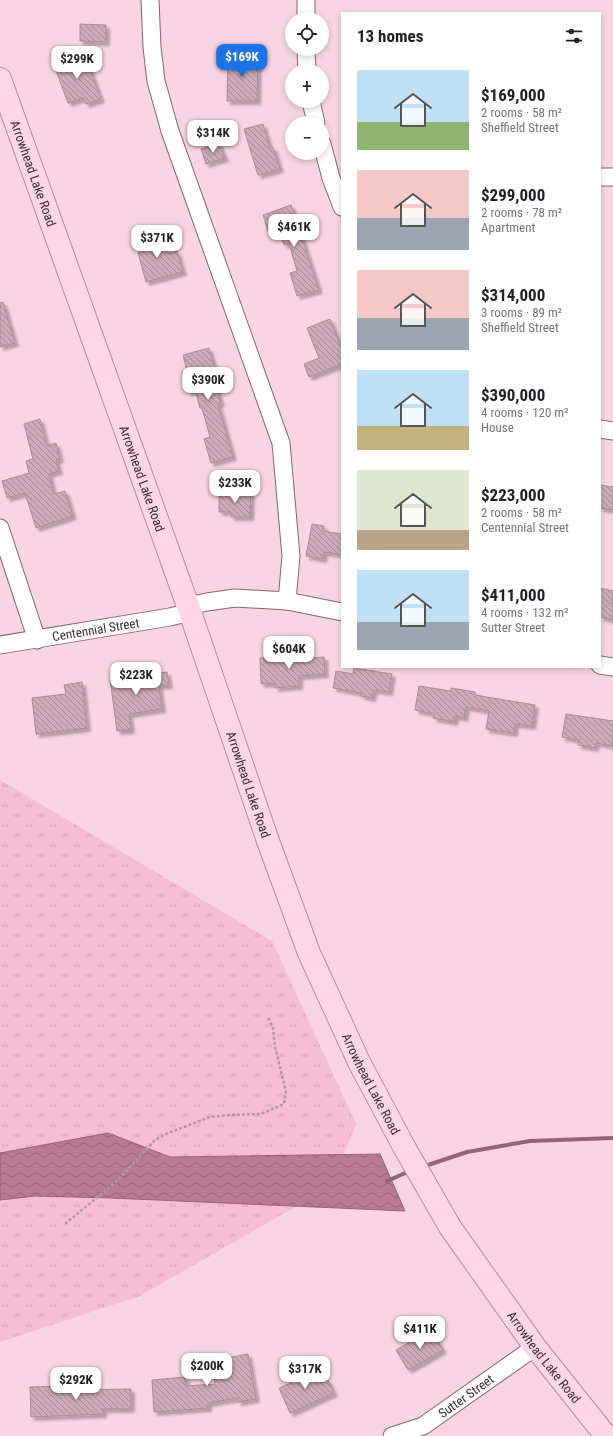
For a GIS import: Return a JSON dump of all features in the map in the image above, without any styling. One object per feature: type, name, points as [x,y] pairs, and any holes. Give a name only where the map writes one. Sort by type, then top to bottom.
[{"type":"main road","name":"Arrowhead Lake Road","points":[[0,79],[189,609],[268,841],[309,953],[359,1062],[403,1145],[450,1226],[535,1347],[606,1436]]},
{"type":"street","points":[[150,0],[156,80],[170,131],[281,444],[291,556],[287,601]]},
{"type":"street","points":[[306,0],[306,12]]},
{"type":"street","points":[[329,160],[337,178],[341,201]]},
{"type":"street","points":[[601,177],[613,177]]},
{"type":"street","points":[[601,429],[613,431]]},
{"type":"street","points":[[0,528],[37,640]]},
{"type":"street","name":"Centennial Street","points":[[0,645],[170,617],[207,602],[235,598],[287,601],[341,612]]},
{"type":"street","points":[[601,665],[613,667]]},
{"type":"street","name":"Sutter Street","points":[[392,1436],[423,1426],[535,1347]]},
{"type":"path","points":[[65,1224],[118,1180],[155,1140],[168,1133],[210,1117],[261,1114],[284,1104],[286,1092],[275,1047],[273,1028],[268,1017]]},
{"type":"green space","points":[[0,780],[272,941],[356,1124],[330,1187],[140,1296],[0,1342]]},
{"type":"water","points":[[108,1133],[170,1157],[380,1154],[405,1211],[112,1198],[35,1196],[0,1200],[0,1153]]},
{"type":"building","points":[[80,24],[106,25],[106,42],[80,41]]},
{"type":"building","points":[[84,54],[101,99],[86,104],[83,98],[68,103],[54,65]]},
{"type":"building","points":[[228,55],[258,56],[257,101],[227,101]]},
{"type":"building","points":[[263,124],[270,148],[273,147],[280,169],[258,175],[244,129]]},
{"type":"building","points":[[219,143],[225,158],[206,164],[201,149]]},
{"type":"building","points":[[291,205],[319,290],[297,296],[290,273],[297,271],[289,243],[284,245],[278,228],[268,231],[263,215]]},
{"type":"building","points":[[156,232],[160,246],[165,245],[168,254],[177,251],[183,272],[146,282],[138,253],[140,252],[136,238]]},
{"type":"building","points":[[3,302],[15,343],[0,347],[0,303]]},
{"type":"building","points":[[330,319],[341,346],[341,364],[309,377],[304,364],[319,358],[307,328]]},
{"type":"building","points":[[209,348],[219,384],[216,385],[221,403],[218,404],[233,457],[211,463],[204,439],[210,437],[202,408],[200,408],[195,390],[188,392],[182,372],[187,371],[183,355]]},
{"type":"building","points":[[40,419],[47,446],[56,443],[60,459],[56,460],[59,471],[49,474],[54,494],[65,491],[73,516],[36,528],[25,493],[7,498],[2,481],[29,473],[26,461],[33,459],[24,424]]},
{"type":"building","points":[[601,485],[613,487],[613,510],[601,508]]},
{"type":"building","points":[[219,492],[251,493],[250,517],[231,517],[231,512],[219,512]]},
{"type":"building","points":[[312,524],[324,526],[323,531],[341,534],[341,555],[324,552],[323,559],[306,556]]},
{"type":"building","points":[[601,588],[613,591],[613,620],[601,617]]},
{"type":"building","points":[[296,656],[296,659],[324,657],[325,674],[299,676],[299,686],[275,688],[275,683],[261,684],[260,658]]},
{"type":"building","points":[[354,668],[392,674],[389,692],[374,690],[372,698],[361,696],[361,693],[333,688],[336,671],[353,674]]},
{"type":"building","points":[[167,672],[169,685],[159,686],[162,709],[129,714],[131,730],[117,731],[110,679]]},
{"type":"building","points":[[82,682],[87,728],[36,734],[32,698],[66,694],[64,685]]},
{"type":"building","points":[[419,686],[451,691],[451,688],[475,692],[475,695],[535,705],[532,726],[515,724],[514,733],[486,729],[489,711],[466,707],[464,718],[455,716],[454,722],[433,718],[434,714],[415,710]]},
{"type":"building","points":[[566,714],[613,721],[613,746],[596,743],[595,748],[578,745],[579,740],[562,737]]},
{"type":"building","points":[[431,1330],[443,1350],[408,1370],[396,1350]]},
{"type":"building","points":[[248,1354],[256,1399],[238,1402],[238,1398],[208,1403],[208,1408],[154,1412],[152,1380],[185,1377],[186,1386],[215,1384],[211,1361]]},
{"type":"building","points":[[302,1370],[304,1375],[316,1370],[321,1382],[328,1380],[334,1393],[290,1413],[279,1388],[291,1383],[288,1376]]},
{"type":"building","points":[[70,1386],[70,1390],[131,1389],[131,1409],[103,1409],[103,1414],[31,1417],[30,1387]]},
{"type":"waterway","points":[[422,1167],[467,1152],[530,1141],[613,1138]]},
{"type":"waterway","points":[[387,1181],[410,1171]]}]
